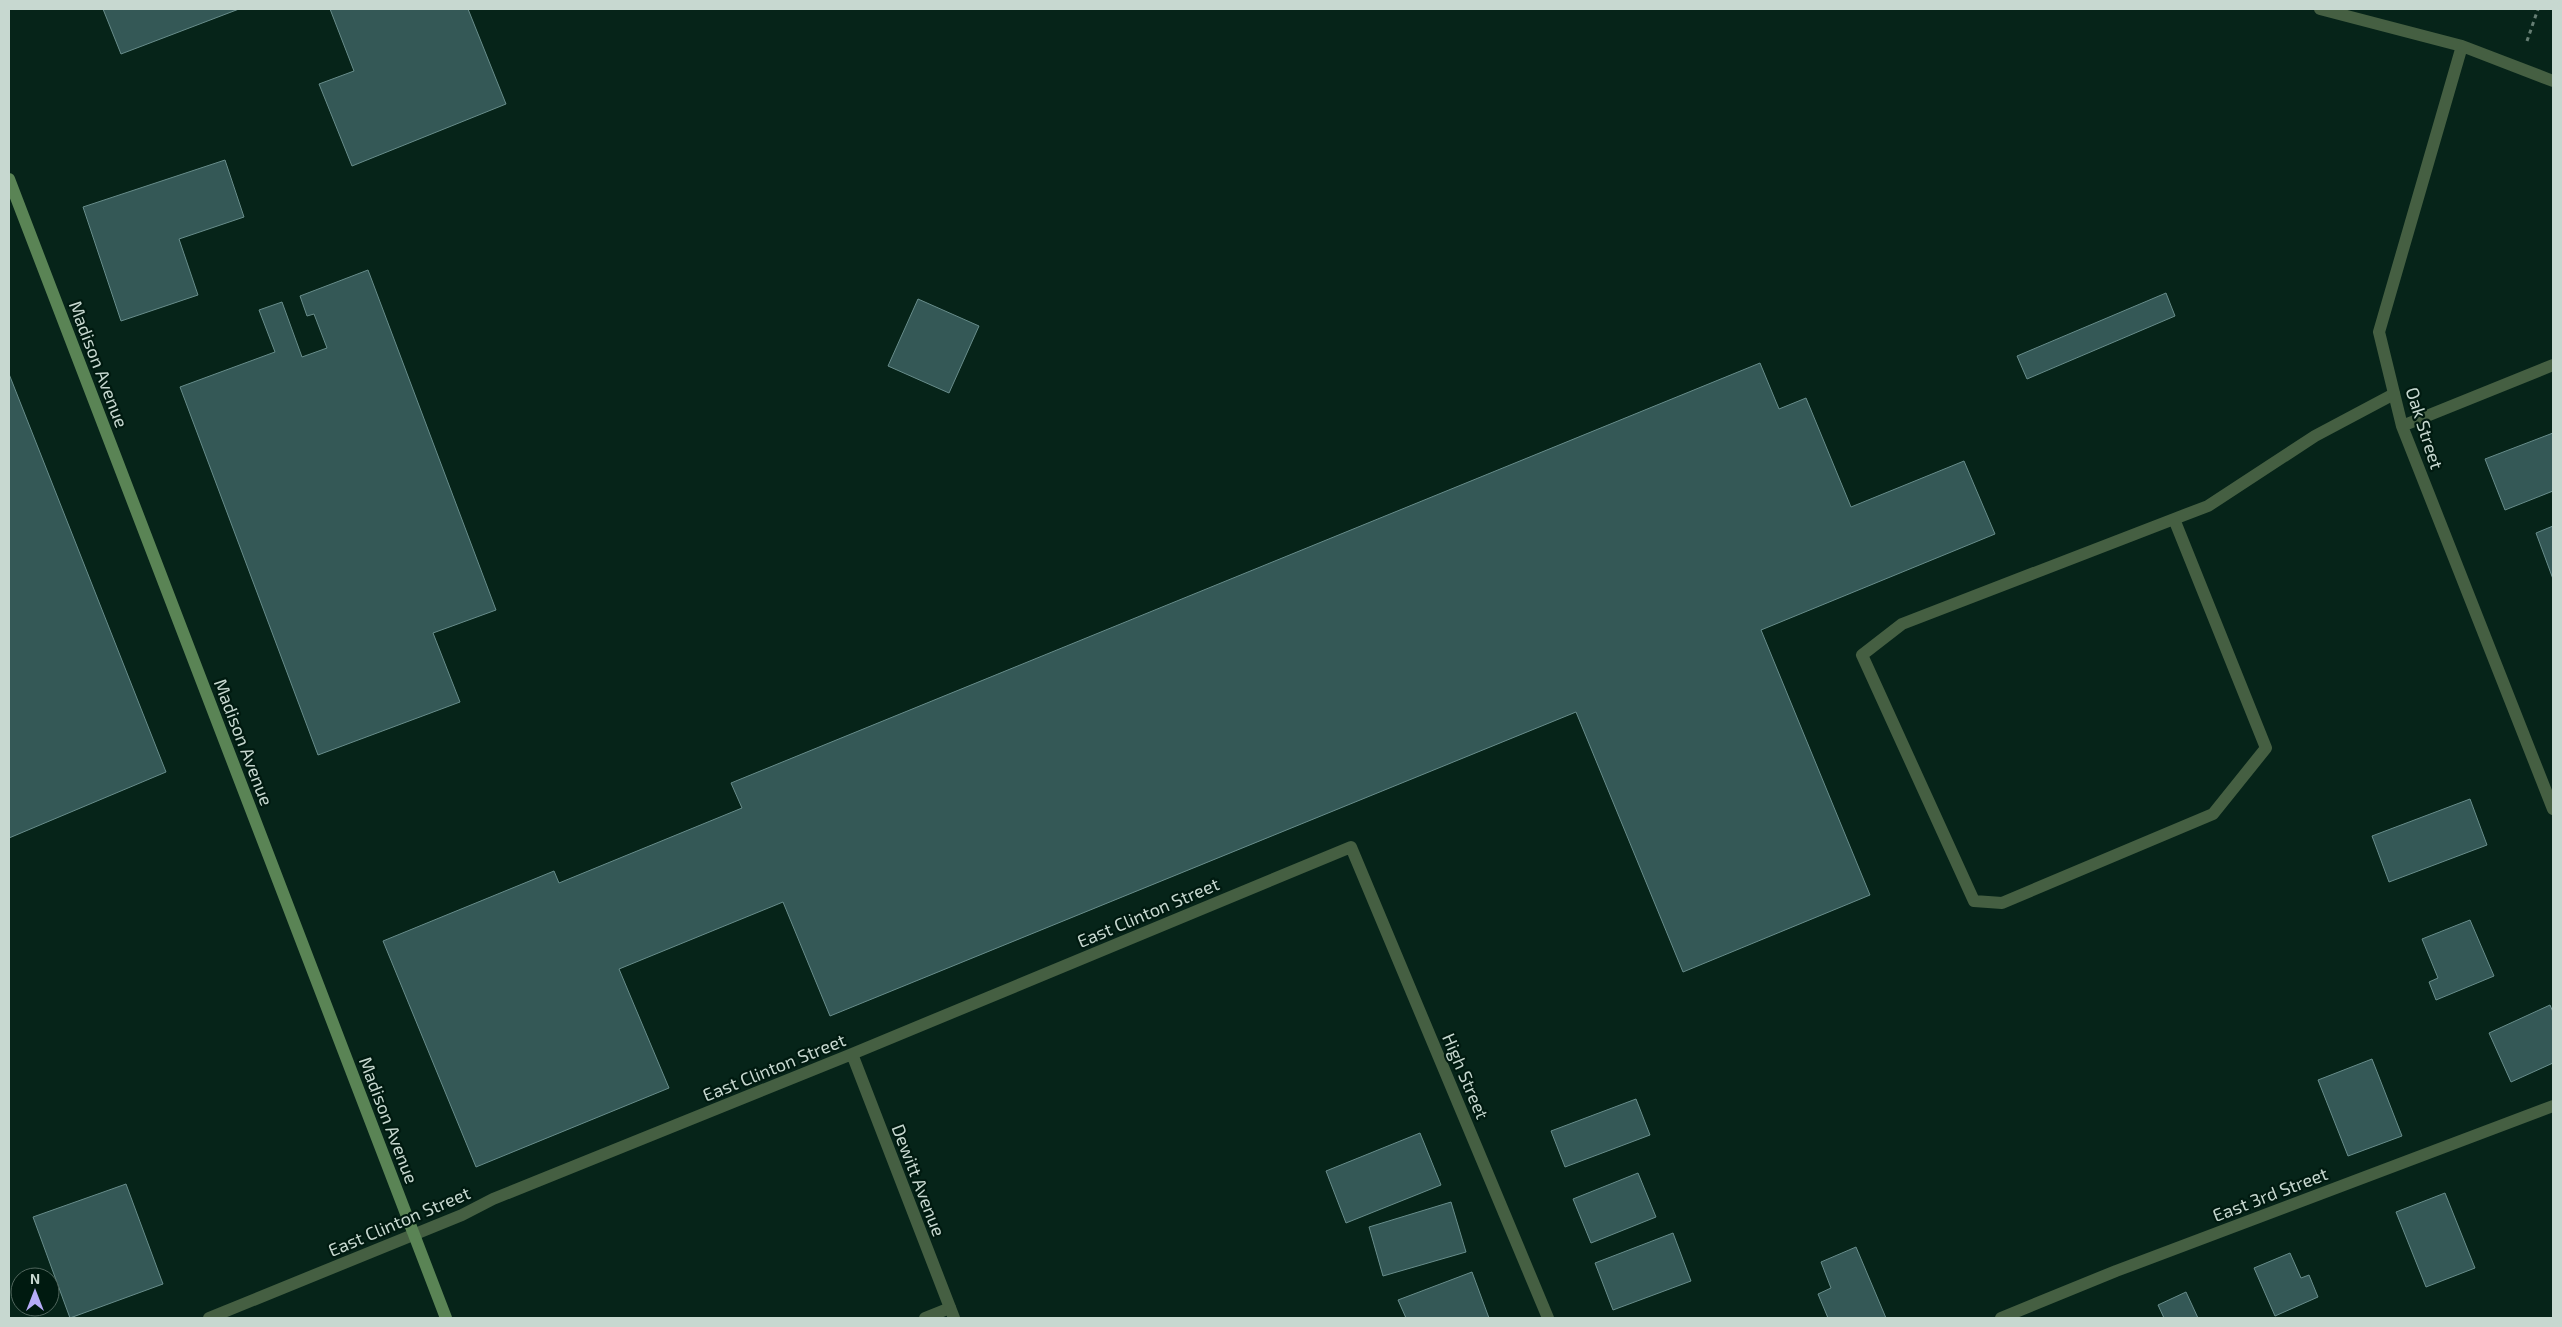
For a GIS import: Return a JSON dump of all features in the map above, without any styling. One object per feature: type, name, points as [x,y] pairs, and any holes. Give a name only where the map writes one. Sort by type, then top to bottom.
[{"type":"main road","name":"Madison Avenue","points":[[9,179],[446,1318]]},
{"type":"street","points":[[2320,9],[2462,46],[2553,81]]},
{"type":"street","name":"Oak Street","points":[[2462,46],[2379,332],[2402,426],[2553,809]]},
{"type":"street","points":[[2402,426],[2553,365]]},
{"type":"street","points":[[2174,519],[2266,748],[2213,814],[2002,903],[1974,900],[1862,655],[1902,624],[2174,519],[2208,506],[2314,436],[2394,394]]},
{"type":"street","name":"East Clinton Street","points":[[209,1318],[462,1215],[493,1199],[852,1054],[1351,847]]},
{"type":"street","name":"High Street","points":[[1351,847],[1548,1318]]},
{"type":"street","name":"Dewitt Avenue","points":[[852,1054],[952,1313]]},
{"type":"street","name":"East 3rd Street","points":[[2001,1318],[2116,1271],[2553,1106]]},
{"type":"street","points":[[925,1318],[952,1313]]},
{"type":"path","points":[[2519,68],[2538,9]]},
{"type":"building","points":[[103,9],[239,9],[121,54]]},
{"type":"building","points":[[330,9],[468,9],[506,104],[352,166],[319,84],[354,71]]},
{"type":"building","points":[[225,160],[244,217],[179,239],[198,295],[121,321],[83,207]]},
{"type":"building","points":[[368,270],[496,610],[433,633],[460,702],[318,755],[180,387],[275,352],[259,310],[282,302],[302,357],[327,348],[314,314],[307,316],[300,296]]},
{"type":"building","points":[[2166,293],[2175,316],[2027,379],[2017,356]]},
{"type":"building","points":[[918,299],[979,326],[949,393],[888,366]]},
{"type":"building","points":[[1760,363],[1779,409],[1806,398],[1851,507],[1964,461],[1995,534],[1761,630],[1870,895],[1683,972],[1576,712],[830,1016],[783,902],[619,969],[669,1088],[476,1167],[383,941],[554,871],[559,883],[742,808],[731,783]]},
{"type":"building","points":[[9,374],[166,772],[9,838]]},
{"type":"building","points":[[2553,433],[2553,491],[2505,510],[2485,459]]},
{"type":"building","points":[[2553,526],[2553,579],[2536,533]]},
{"type":"building","points":[[2470,799],[2487,845],[2389,882],[2372,836]]},
{"type":"building","points":[[2470,920],[2494,976],[2436,1000],[2429,982],[2438,978],[2422,939]]},
{"type":"building","points":[[2550,1005],[2553,1012],[2553,1063],[2511,1082],[2489,1033]]},
{"type":"building","points":[[2372,1059],[2402,1136],[2348,1156],[2318,1080]]},
{"type":"building","points":[[1636,1099],[1650,1135],[1565,1167],[1551,1131]]},
{"type":"building","points":[[1420,1133],[1441,1185],[1346,1223],[1326,1171]]},
{"type":"building","points":[[1638,1173],[1656,1217],[1591,1243],[1573,1199]]},
{"type":"building","points":[[126,1184],[163,1284],[70,1318],[60,1291],[60,1267],[51,1267],[33,1217]]},
{"type":"building","points":[[2445,1193],[2475,1268],[2426,1287],[2396,1212]]},
{"type":"building","points":[[1451,1202],[1466,1252],[1383,1276],[1369,1227]]},
{"type":"building","points":[[1673,1233],[1691,1281],[1613,1310],[1595,1263]]},
{"type":"building","points":[[1856,1247],[1886,1318],[1828,1318],[1818,1294],[1831,1288],[1821,1262]]},
{"type":"building","points":[[2290,1253],[2301,1278],[2309,1275],[2318,1297],[2275,1316],[2254,1268]]},
{"type":"building","points":[[1472,1272],[1489,1318],[1406,1318],[1398,1300]]},
{"type":"building","points":[[2186,1292],[2198,1318],[2164,1318],[2158,1305]]}]
